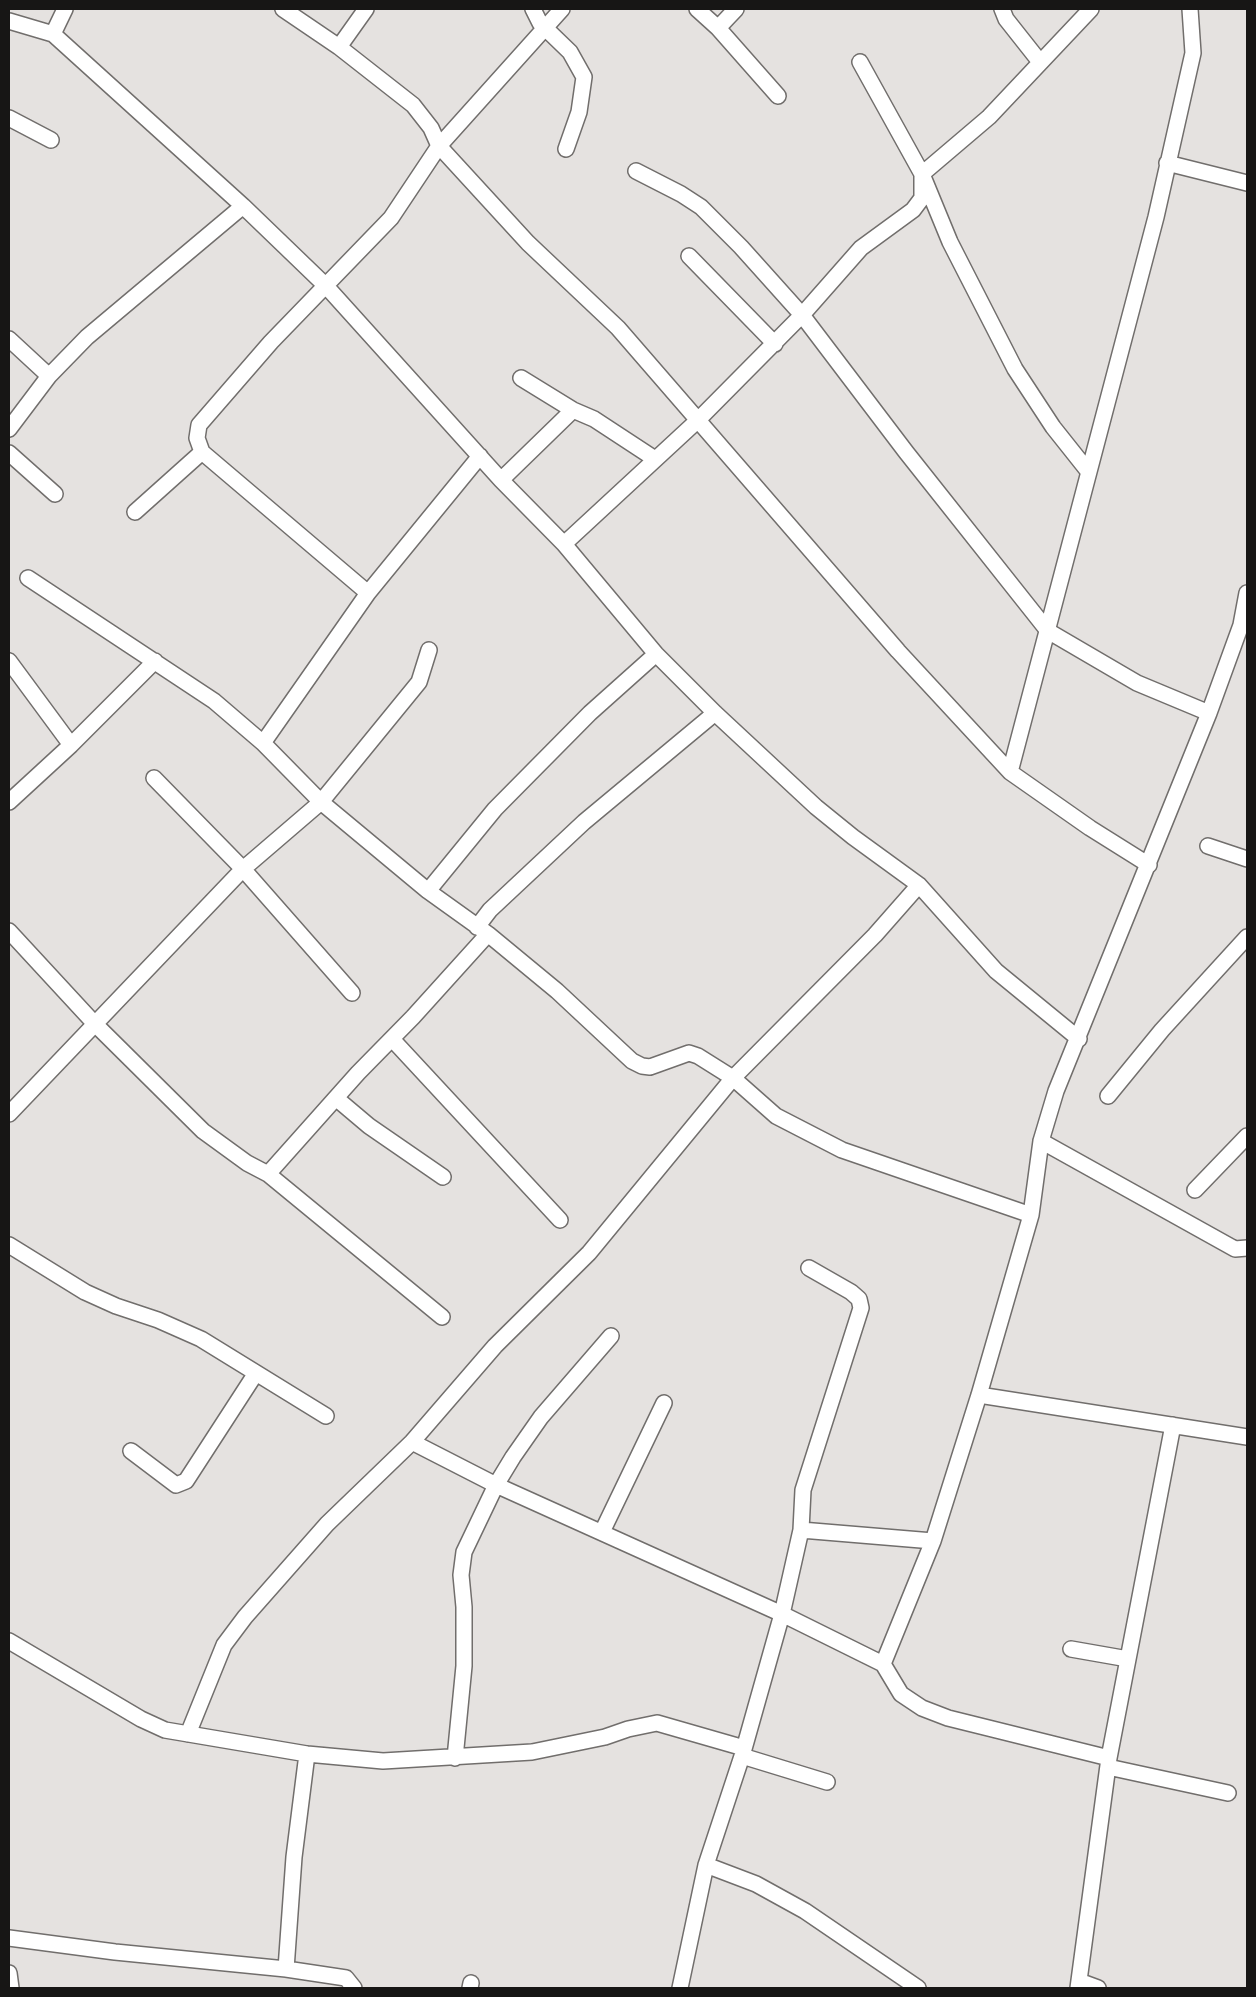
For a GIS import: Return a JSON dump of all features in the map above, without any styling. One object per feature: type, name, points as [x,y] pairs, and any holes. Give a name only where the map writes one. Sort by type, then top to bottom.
[{"type":"street","points":[[53,34],[65,9]]},
{"type":"street","points":[[283,9],[339,47],[413,105],[432,128],[439,146],[528,243],[618,328],[898,651],[1010,772],[1090,828],[1149,865]]},
{"type":"street","points":[[339,47],[366,9]]},
{"type":"street","points":[[533,9],[540,23],[570,52],[584,77],[579,112],[566,149]]},
{"type":"street","points":[[368,593],[202,452],[197,438],[199,425],[271,342],[391,218],[439,146],[547,28],[562,9]]},
{"type":"street","points":[[696,9],[718,28],[778,96]]},
{"type":"street","points":[[718,28],[736,9]]},
{"type":"street","points":[[1002,9],[1006,19],[1040,62]]},
{"type":"street","points":[[564,544],[697,421],[775,344],[861,248],[913,210],[922,198],[922,174],[989,117],[1091,9]]},
{"type":"street","points":[[1010,772],[1156,217],[1193,53],[1190,9]]},
{"type":"street","points":[[9,21],[53,34],[243,206],[326,286],[501,480],[564,544],[656,654],[715,713],[816,807],[853,837],[919,885],[996,971],[1079,1039]]},
{"type":"street","points":[[860,62],[922,174],[950,242],[1015,369],[1053,426],[1088,470]]},
{"type":"street","points":[[9,118],[50,140]]},
{"type":"street","points":[[1167,163],[1247,183]]},
{"type":"street","points":[[636,171],[681,194],[701,207],[741,247],[802,316],[906,452],[1048,631],[1138,683],[1209,713]]},
{"type":"street","points":[[9,429],[49,376],[87,337],[243,206]]},
{"type":"street","points":[[689,256],[775,344]]},
{"type":"street","points":[[9,340],[49,376]]},
{"type":"street","points":[[521,378],[573,410],[594,420],[655,459]]},
{"type":"street","points":[[501,480],[573,410]]},
{"type":"street","points":[[135,512],[202,452]]},
{"type":"street","points":[[9,453],[56,494]]},
{"type":"street","points":[[263,743],[368,593],[480,456]]},
{"type":"street","points":[[28,578],[214,701],[263,743],[321,802],[428,891],[557,991],[632,1061],[642,1066],[650,1067],[689,1054],[698,1056],[733,1078],[776,1116],[842,1150],[1031,1215]]},
{"type":"street","points":[[883,1664],[933,1541],[979,1395],[1031,1215],[1041,1141],[1056,1091],[1079,1039],[1209,713],[1241,625],[1247,593]]},
{"type":"street","points":[[11,1106],[243,868],[321,802],[419,682],[429,650]]},
{"type":"street","points":[[428,891],[495,809],[590,713],[656,654]]},
{"type":"street","points":[[9,661],[71,745]]},
{"type":"street","points":[[9,802],[71,745],[155,661]]},
{"type":"street","points":[[268,1174],[337,1099],[358,1073],[461,966],[482,931],[490,910],[584,822],[715,713]]},
{"type":"street","points":[[154,778],[243,868],[352,993]]},
{"type":"street","points":[[1208,846],[1247,858]]},
{"type":"street","points":[[188,1734],[224,1645],[245,1617],[327,1524],[412,1442],[495,1346],[589,1253],[733,1078],[875,935],[919,885]]},
{"type":"street","points":[[9,931],[94,1023],[203,1131],[247,1163],[268,1174],[442,1317]]},
{"type":"street","points":[[1108,1096],[1162,1030],[1247,936]]},
{"type":"street","points":[[392,1039],[560,1220]]},
{"type":"street","points":[[337,1099],[369,1126],[443,1177]]},
{"type":"street","points":[[1195,1190],[1247,1136]]},
{"type":"street","points":[[1041,1141],[1235,1249],[1247,1248]]},
{"type":"street","points":[[9,1245],[85,1292],[201,1339],[326,1416]]},
{"type":"street","points":[[680,1988],[706,1865],[743,1752],[782,1614],[801,1530],[803,1490],[861,1308],[859,1299],[851,1292],[809,1268]]},
{"type":"street","points":[[455,1758],[464,1666],[464,1607],[461,1575],[464,1552],[496,1485],[541,1417],[611,1336]]},
{"type":"street","points":[[131,1451],[176,1485],[186,1481],[256,1373]]},
{"type":"street","points":[[979,1395],[1247,1437]]},
{"type":"street","points":[[602,1532],[664,1403]]},
{"type":"street","points":[[1098,1988],[1078,1984],[1109,1763],[1173,1425]]},
{"type":"street","points":[[412,1442],[496,1485],[782,1614],[883,1664],[901,1694],[933,1713],[1109,1763],[1228,1793]]},
{"type":"street","points":[[801,1530],[933,1541]]},
{"type":"street","points":[[9,1640],[141,1720],[165,1730],[188,1734],[307,1754],[383,1761],[532,1752],[605,1737],[628,1729],[656,1723],[827,1782]]},
{"type":"street","points":[[1071,1649],[1128,1659]]},
{"type":"street","points":[[286,1969],[294,1857],[307,1754]]},
{"type":"street","points":[[706,1865],[756,1884],[805,1911],[918,1988]]},
{"type":"street","points":[[9,1938],[115,1952],[286,1969],[346,1978],[352,1983],[354,1988]]},
{"type":"street","points":[[9,1973],[11,1988]]}]
